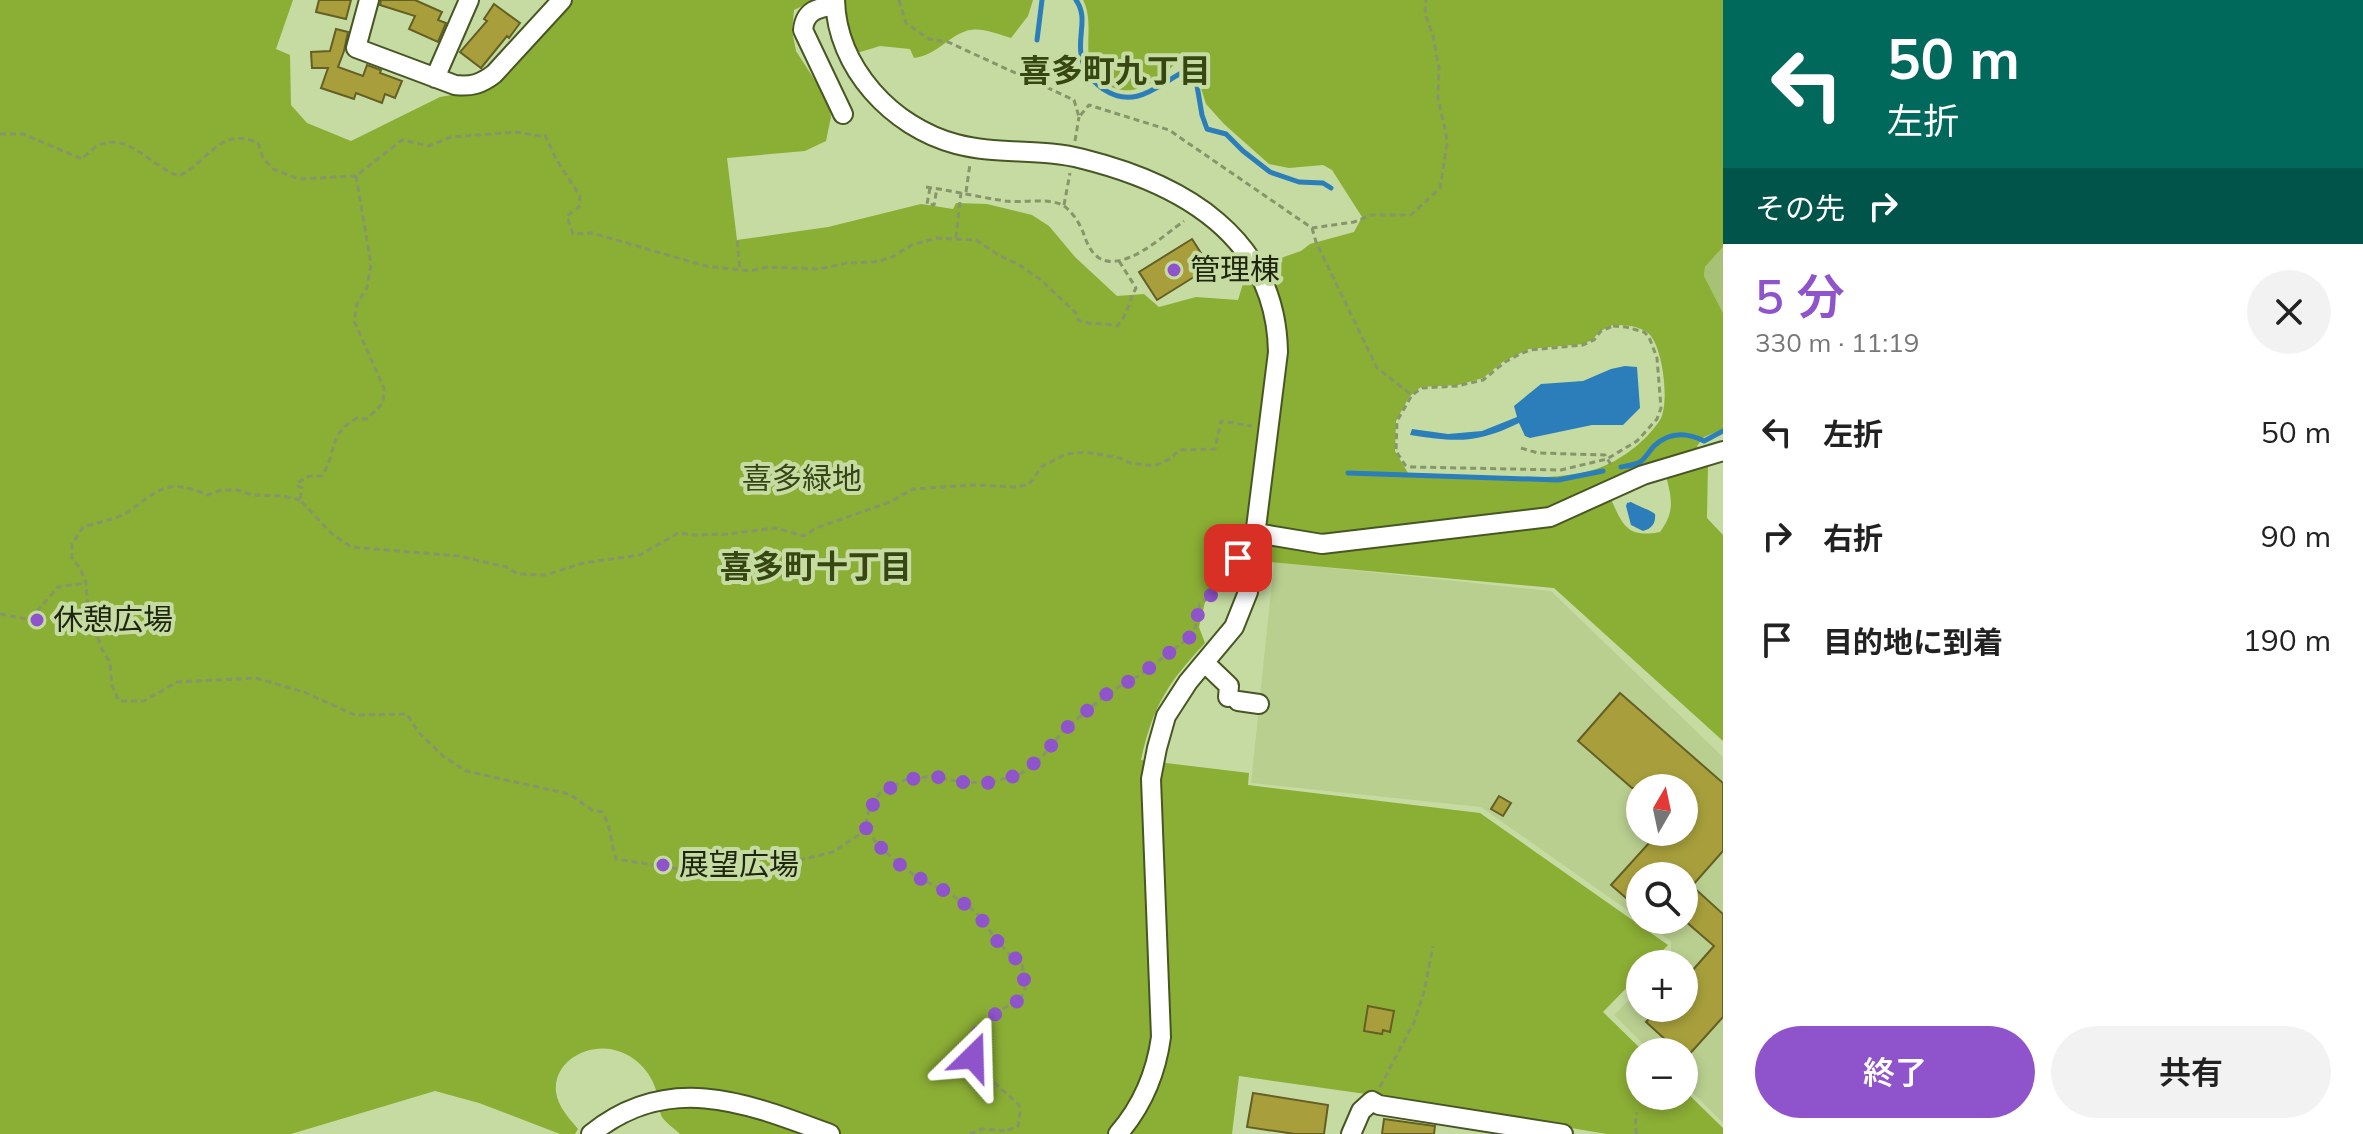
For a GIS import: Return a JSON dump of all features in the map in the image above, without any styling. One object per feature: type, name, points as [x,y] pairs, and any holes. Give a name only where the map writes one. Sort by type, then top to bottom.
[{"type":"street","points":[[369,0],[356,48],[455,85],[469,87],[483,83],[494,74],[562,0]]},
{"type":"street","points":[[435,78],[469,0]]},
{"type":"street","points":[[843,114],[803,30],[808,14],[835,2],[844,43],[869,89],[890,110],[927,134],[958,145],[1081,158],[1124,171],[1178,195],[1220,222],[1238,241],[1252,260],[1272,309],[1277,331],[1275,376],[1248,592],[1234,627],[1188,682],[1166,716],[1151,779],[1161,1037],[1152,1080],[1138,1108],[1118,1134]]},
{"type":"street","points":[[1256,533],[1322,544],[1550,517],[1643,475],[1723,451]]},
{"type":"street","points":[[1205,663],[1229,686],[1233,699],[1259,704]]},
{"type":"street","points":[[591,1134],[603,1124],[633,1109],[671,1097],[702,1097],[742,1104],[830,1134]]},
{"type":"street","points":[[1351,1134],[1361,1111],[1372,1101],[1379,1105],[1563,1134]]},
{"type":"path","points":[[899,0],[906,23],[929,39],[948,42],[1074,100],[1079,117],[1075,145]]},
{"type":"path","points":[[1312,228],[1354,222],[1372,215],[1411,215],[1440,188],[1447,144],[1438,99],[1439,68],[1425,13],[1426,0]]},
{"type":"path","points":[[1079,117],[1089,105],[1169,130],[1312,228],[1377,368],[1412,395]]},
{"type":"path","points":[[0,134],[23,134],[82,159],[97,146],[116,142],[130,146],[169,173],[179,176],[194,169],[211,150],[235,137],[246,138],[258,143],[263,158],[273,169],[299,179],[356,176],[402,140],[429,146],[451,137],[516,132],[545,135],[556,159],[580,196],[579,207],[567,216],[573,234],[592,233],[706,266],[750,271],[767,267],[819,269],[847,263],[874,262],[937,238],[976,240],[1041,280],[1075,312],[1078,320],[1088,325],[1104,323],[1117,326],[1126,316],[1136,288],[1119,261]]},
{"type":"path","points":[[956,238],[972,158]]},
{"type":"path","points":[[1064,205],[1071,168]]},
{"type":"path","points":[[300,500],[302,488],[297,483],[309,476],[322,476],[330,463],[336,434],[357,418],[367,419],[383,403],[384,388],[354,321],[357,304],[367,288],[371,264],[356,176]]},
{"type":"path","points":[[937,188],[934,205],[927,204],[928,187],[937,188],[951,192],[964,192],[1001,200],[1026,203],[1048,201],[1064,205],[1079,224],[1089,247],[1098,257],[1115,263],[1132,257],[1191,216],[1197,207]]},
{"type":"path","points":[[737,241],[740,269]]},
{"type":"path","points":[[1613,326],[1636,329],[1649,337],[1659,374],[1661,408],[1657,419],[1637,441],[1607,459],[1561,470],[1405,465],[1396,451],[1397,421],[1412,395],[1422,388],[1457,386],[1483,380],[1505,362],[1530,350],[1583,345],[1613,326]]},
{"type":"path","points":[[866,830],[833,852],[762,869],[709,865],[685,870],[616,859],[609,827],[602,812],[592,810],[569,794],[466,771],[443,756],[418,732],[407,714],[355,715],[304,692],[256,678],[177,682],[144,701],[119,701],[112,686],[110,663],[88,611],[86,583],[72,558],[72,544],[83,527],[123,515],[162,488],[186,486],[208,495],[221,490],[238,490],[252,495],[300,500],[331,533],[351,547],[459,556],[506,567],[518,574],[546,575],[583,563],[640,555],[678,533],[727,534],[775,528],[804,536],[816,528],[890,502],[913,489],[1027,485],[1041,467],[1066,454],[1085,452],[1153,466],[1170,459],[1179,450],[1215,449],[1221,421],[1258,427]]},
{"type":"path","points":[[1521,448],[1538,453],[1605,455],[1622,484]]},
{"type":"path","points":[[970,1134],[982,1129],[1006,1132],[1018,1126],[1019,1105],[981,1073],[974,1064],[972,1050],[992,1014],[1020,1000],[1025,989],[1022,962],[1011,956],[998,942],[976,912],[895,861],[866,830],[867,815],[879,794],[905,780],[933,776],[987,783],[1019,775],[1042,757],[1063,731],[1108,693],[1140,675],[1194,634],[1200,604],[1235,576]]},
{"type":"path","points":[[0,614],[27,619],[58,587],[86,583]]},
{"type":"path","points":[[1372,1101],[1414,1022],[1424,992],[1433,946]]},
{"type":"path","points":[[1637,1112],[1637,1134]]},
{"type":"shaded area","points":[[1723,247],[1723,313],[1704,276],[1705,267]]},
{"type":"shaded area","points":[[1274,562],[1551,591],[1723,757],[1723,1123],[1698,1098],[1698,1038],[1637,1038],[1614,1015],[1626,1003],[1626,1022],[1698,1022],[1698,950],[1671,950],[1671,941],[1661,934],[1698,934],[1698,862],[1626,862],[1626,909],[1481,807],[1251,783]]},
{"type":"green space","name":"喜多緑地","points":[[0,0],[293,0],[276,49],[290,55],[291,105],[307,123],[351,141],[440,97],[481,90],[497,81],[572,0],[815,0],[794,10],[792,31],[796,51],[829,102],[831,117],[826,141],[805,151],[727,158],[737,240],[828,227],[921,204],[953,209],[956,203],[987,204],[1032,215],[1049,226],[1075,257],[1117,296],[1144,294],[1159,307],[1196,297],[1238,300],[1245,277],[1310,244],[1354,232],[1362,217],[1332,170],[1323,165],[1289,168],[1269,164],[1224,124],[1206,104],[1198,65],[1175,64],[1159,78],[1132,90],[1113,88],[1103,82],[1091,68],[1088,16],[1083,0],[1723,0],[1723,247],[1705,267],[1704,276],[1723,313],[1723,429],[1704,437],[1697,446],[1708,466],[1707,518],[1723,535],[1723,741],[1554,588],[1236,559],[1233,574],[1207,594],[1199,627],[1205,643],[1181,670],[1164,696],[1151,724],[1141,760],[1249,773],[1248,785],[1480,813],[1626,916],[1626,934],[1652,934],[1668,945],[1663,950],[1626,950],[1626,988],[1603,1012],[1630,1038],[1626,1038],[1626,1110],[1698,1110],[1698,1104],[1723,1128],[1723,1134],[1607,1134],[1239,1076],[1232,1134],[680,1134],[662,1117],[657,1093],[646,1070],[627,1054],[600,1049],[572,1058],[556,1082],[559,1103],[578,1129],[575,1134],[560,1134],[479,1103],[435,1091],[291,1134],[0,1134]],"holes":[[[1613,325],[1626,325],[1648,333],[1653,340],[1658,349],[1665,389],[1660,420],[1627,453],[1604,466],[1561,476],[1508,478],[1408,473],[1395,451],[1396,421],[1409,397],[1421,387],[1458,385],[1483,378],[1504,361],[1529,349],[1583,344]],[[1666,476],[1670,492],[1668,518],[1660,532],[1649,533],[1628,528],[1610,497]]]},
{"type":"green space","points":[[839,0],[1033,0],[1028,16],[1011,38],[989,31],[971,30],[959,34],[929,54],[914,58],[910,49],[880,46],[857,53]]},
{"type":"water","points":[[1625,366],[1637,367],[1640,408],[1623,425],[1592,425],[1530,438],[1525,436],[1519,423],[1490,435],[1466,440],[1410,435],[1412,429],[1448,434],[1482,431],[1517,417],[1514,406],[1541,384],[1583,381]]},
{"type":"water","points":[[1631,502],[1655,514],[1654,523],[1649,529],[1643,531],[1631,525],[1626,506]]},
{"type":"building","points":[[319,0],[351,0],[346,19],[316,12]]},
{"type":"building","points":[[381,0],[415,0],[442,12],[438,20],[446,23],[438,42],[409,29],[415,16],[380,5]]},
{"type":"building","points":[[494,4],[520,23],[481,68],[460,52],[487,21],[484,19]]},
{"type":"building","points":[[336,29],[348,32],[338,67],[363,76],[367,65],[402,81],[395,98],[385,94],[382,103],[356,93],[354,99],[321,88],[328,68],[312,68],[311,52],[330,51]]},
{"type":"building","name":"管理棟","points":[[1192,239],[1210,267],[1157,300],[1139,272]]},
{"type":"building","points":[[1620,693],[1723,783],[1723,851],[1698,879],[1698,862],[1632,862],[1646,846],[1698,846],[1698,774],[1626,774],[1626,783],[1578,741]]},
{"type":"building","points":[[1499,796],[1511,803],[1503,816],[1491,809]]},
{"type":"building","points":[[1626,868],[1626,898],[1611,885]]},
{"type":"building","points":[[1698,891],[1723,914],[1723,1017],[1698,1045],[1698,1038],[1664,1038],[1646,1022],[1698,1022],[1698,964],[1714,946],[1698,932]]},
{"type":"building","points":[[1368,1006],[1394,1011],[1390,1032],[1364,1031]]},
{"type":"building","points":[[1253,1093],[1328,1105],[1324,1134],[1295,1134],[1247,1127]]},
{"type":"building","points":[[1384,1119],[1435,1126],[1434,1134],[1382,1134]]},
{"type":"waterway","points":[[1037,40],[1042,0]]},
{"type":"waterway","points":[[1076,0],[1081,13],[1083,65],[1103,89],[1115,95],[1136,96],[1187,70],[1195,74],[1207,129],[1226,134],[1270,172],[1299,182],[1323,183],[1331,188]]},
{"type":"waterway","points":[[1621,467],[1640,462],[1660,441],[1672,436],[1691,436],[1704,441],[1723,431]]},
{"type":"waterway","points":[[1348,473],[1558,480],[1603,471]]},
{"type":"place","name":"管理棟","points":[[1174,270]]},
{"type":"place","name":"休憩広場","points":[[37,620]]},
{"type":"place","name":"展望広場","points":[[663,865]]},
{"type":"district","name":"喜多町九丁目","points":[[1115,71]]},
{"type":"district","name":"喜多町十丁目","points":[[816,567]]},
{"type":"route","points":[[973,1057],[976,1038],[992,1014],[1020,1000],[1025,989],[1022,962],[1011,956],[998,942],[976,912],[949,893],[915,876],[882,849],[866,830],[867,815],[879,794],[905,780],[933,776],[987,783],[1019,775],[1042,757],[1063,731],[1108,693],[1140,675],[1194,634],[1200,604],[1235,576],[1238,558]]}]
